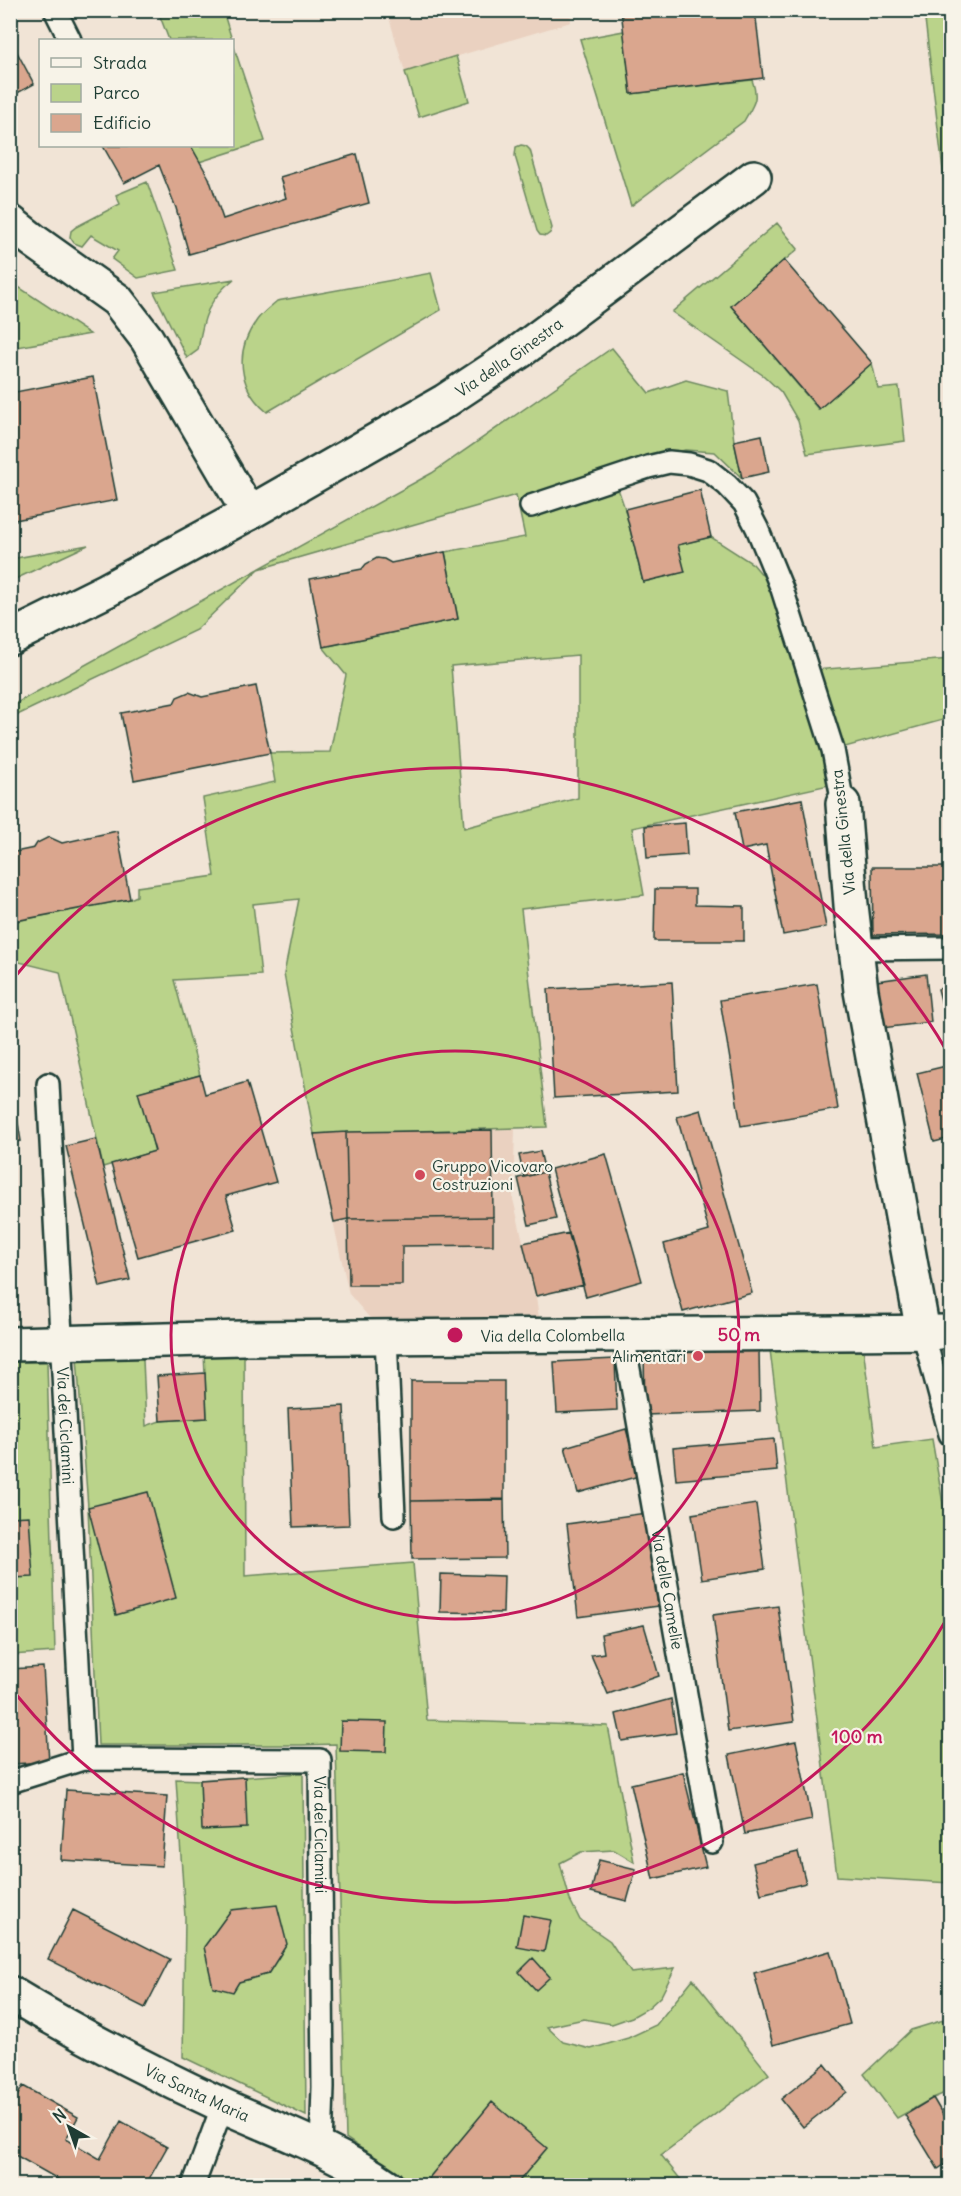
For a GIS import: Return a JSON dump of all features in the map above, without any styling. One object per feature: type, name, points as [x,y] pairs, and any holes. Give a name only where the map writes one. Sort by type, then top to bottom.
[{"type":"street","name":"Via della Ginestra","points":[[10,638],[107,590],[249,513],[445,402],[519,352],[754,177]]},
{"type":"street","points":[[10,222],[117,300],[147,339],[249,513]]},
{"type":"street","name":"Via della Ginestra","points":[[843,804],[856,949],[867,1031],[937,1332]]},
{"type":"street","name":"Via della Colombella","points":[[10,1344],[220,1338],[937,1332]]},
{"type":"street","name":"Via Santa Maria","points":[[10,1993],[79,2034],[223,2105],[321,2147],[353,2163],[387,2186]]},
{"type":"lane","points":[[55,10],[70,39]]},
{"type":"lane","name":"Via della Ginestra","points":[[531,506],[669,462],[689,464],[708,470],[727,485],[744,504],[753,520],[782,589],[834,750],[843,804]]},
{"type":"lane","points":[[856,949],[951,948]]},
{"type":"lane","name":"Via dei Ciclamini","points":[[48,1084],[82,1759]]},
{"type":"lane","points":[[937,1332],[951,1434]]},
{"type":"lane","name":"Via delle Camelie","points":[[623,1335],[712,1842]]},
{"type":"lane","points":[[387,1337],[394,1516]]},
{"type":"lane","name":"Via dei Ciclamini","points":[[10,1782],[82,1759],[320,1760],[323,2087],[321,2147]]},
{"type":"lane","points":[[193,2186],[223,2105]]},
{"type":"shaded area","points":[[387,11],[570,11],[571,22],[405,72]]},
{"type":"shaded area","points":[[515,1129],[513,1199],[539,1318],[374,1323],[349,1294],[314,1134]]},
{"type":"green space","points":[[158,11],[223,11],[232,39],[169,39]]},
{"type":"green space","points":[[924,11],[950,11],[950,229]]},
{"type":"green space","points":[[624,31],[631,94],[752,80],[755,92],[754,101],[744,121],[631,206],[580,39]]},
{"type":"green space","points":[[234,47],[265,141],[199,162],[192,147],[234,147]]},
{"type":"green space","points":[[456,56],[469,101],[419,117],[405,72]]},
{"type":"green space","points":[[521,145],[530,150],[552,228],[546,236],[540,235],[537,231],[515,156],[516,147]]},
{"type":"green space","points":[[147,182],[178,270],[138,278],[112,259],[118,251],[91,235],[82,246],[74,243],[70,237],[71,231],[76,227],[120,204],[116,195]]},
{"type":"green space","points":[[777,223],[798,249],[731,306],[818,409],[872,363],[878,389],[899,387],[905,441],[807,454],[798,421],[781,392],[764,376],[672,312]]},
{"type":"green space","points":[[431,273],[441,310],[267,412],[250,392],[242,369],[245,344],[257,320],[277,301]]},
{"type":"green space","points":[[234,279],[218,294],[208,310],[198,350],[187,358],[154,292]]},
{"type":"green space","points":[[11,282],[90,334],[11,348]]},
{"type":"green space","points":[[612,348],[649,393],[686,380],[728,391],[734,441],[742,478],[715,452],[685,450],[612,471],[625,509],[643,582],[684,572],[678,545],[711,537],[753,564],[769,583],[802,671],[950,659],[950,718],[834,750],[829,785],[632,828],[644,895],[521,909],[547,1127],[314,1134],[284,974],[299,899],[253,904],[261,975],[174,980],[200,1075],[139,1092],[155,1151],[103,1167],[60,972],[11,960],[11,922],[130,899],[137,896],[137,887],[215,876],[203,798],[275,782],[270,753],[330,752],[346,675],[323,647],[458,619],[445,552],[525,537],[516,495],[259,569],[196,630],[11,718],[11,706],[432,473]],"holes":[[[578,655],[578,798],[464,828],[451,666]]]},
{"type":"green space","points":[[88,545],[11,581],[11,559]]},
{"type":"green space","points":[[863,1347],[876,1447],[932,1439],[950,1545],[950,1883],[837,1876],[770,1350]]},
{"type":"green space","points":[[204,1353],[244,1353],[245,1576],[413,1563],[427,1720],[608,1726],[634,1862],[614,1850],[581,1852],[560,1863],[570,1900],[580,1920],[610,1941],[631,1973],[675,1968],[661,1996],[648,2008],[632,2017],[612,2024],[584,2019],[547,2027],[563,2042],[591,2049],[628,2038],[656,2025],[693,1979],[769,2074],[661,2155],[685,2185],[415,2185],[346,2138],[336,1744],[98,1745],[88,1507],[77,1357],[140,1355],[143,1360],[146,1426],[160,1421],[207,1418]]},
{"type":"green space","points":[[11,1362],[47,1362],[55,1652],[11,1655]]},
{"type":"green space","points":[[303,1773],[306,2116],[183,2057],[185,1917],[176,1779],[200,1780]]},
{"type":"green space","points":[[950,2018],[950,2091],[897,2118],[864,2074],[911,2030]]},
{"type":"building","points":[[621,10],[755,10],[763,78],[631,94]]},
{"type":"building","points":[[10,39],[34,84],[10,97]]},
{"type":"building","points":[[104,147],[192,147],[209,178],[223,219],[286,198],[280,177],[357,154],[369,203],[189,254],[176,208],[159,165],[124,183]]},
{"type":"building","points":[[784,260],[872,363],[819,409],[731,306]]},
{"type":"building","points":[[93,377],[117,500],[10,521],[10,393]]},
{"type":"building","points":[[762,435],[769,472],[742,478],[734,441]]},
{"type":"building","points":[[700,490],[711,537],[678,545],[685,572],[643,582],[625,509]]},
{"type":"building","points":[[445,552],[458,619],[323,647],[310,579],[362,569],[377,558],[391,563]]},
{"type":"building","points":[[256,686],[270,753],[134,780],[121,713],[174,703],[177,697],[189,692],[202,697]]},
{"type":"building","points":[[802,799],[826,927],[783,935],[766,845],[742,850],[735,812]]},
{"type":"building","points":[[685,823],[687,855],[647,858],[645,826]]},
{"type":"building","points":[[117,831],[130,899],[10,922],[10,853],[34,848],[37,843],[49,837],[62,843]]},
{"type":"building","points":[[872,867],[950,867],[950,934],[873,935]]},
{"type":"building","points":[[655,889],[695,889],[695,905],[744,906],[744,941],[654,941]]},
{"type":"building","points":[[926,974],[931,1022],[882,1028],[877,981]]},
{"type":"building","points":[[672,982],[678,1091],[554,1098],[548,989]]},
{"type":"building","points":[[817,984],[838,1109],[741,1126],[720,1000]]},
{"type":"building","points":[[950,986],[950,1026],[948,1027],[938,989]]},
{"type":"building","points":[[950,1065],[950,1138],[934,1142],[917,1073]]},
{"type":"building","points":[[10,1074],[21,1141],[10,1143]]},
{"type":"building","points":[[200,1075],[205,1094],[247,1082],[276,1182],[226,1196],[236,1230],[138,1257],[111,1164],[155,1151],[138,1092]]},
{"type":"building","points":[[701,1110],[752,1293],[683,1312],[664,1244],[709,1231],[677,1117]]},
{"type":"building","name":"Gruppo Vicovaro Costruzioni","points":[[492,1130],[493,1217],[348,1219],[346,1132]]},
{"type":"building","points":[[346,1132],[348,1219],[334,1222],[314,1134]]},
{"type":"building","points":[[96,1139],[130,1280],[100,1287],[66,1146]]},
{"type":"building","points":[[540,1151],[545,1172],[524,1177],[519,1155]]},
{"type":"building","points":[[606,1154],[642,1281],[586,1297],[551,1169]]},
{"type":"building","points":[[545,1172],[556,1219],[529,1225],[518,1178]]},
{"type":"building","points":[[493,1217],[493,1245],[402,1246],[402,1285],[349,1285],[348,1219]]},
{"type":"building","points":[[569,1233],[584,1285],[536,1296],[523,1243]]},
{"type":"building","points":[[945,1247],[950,1247],[950,1309],[945,1309]]},
{"type":"building","points":[[10,1257],[17,1258],[12,1312],[10,1312]]},
{"type":"building","points":[[759,1349],[760,1411],[645,1415],[644,1352]]},
{"type":"building","points":[[615,1359],[617,1410],[557,1413],[554,1362]]},
{"type":"building","points":[[205,1373],[207,1418],[160,1421],[157,1376]]},
{"type":"building","points":[[411,1381],[504,1381],[504,1500],[411,1501]]},
{"type":"building","points":[[344,1406],[349,1525],[293,1527],[288,1409]]},
{"type":"building","points":[[626,1429],[639,1476],[578,1493],[565,1447]]},
{"type":"building","points":[[774,1439],[777,1471],[676,1480],[673,1448]]},
{"type":"building","points":[[148,1492],[176,1598],[116,1615],[88,1507]]},
{"type":"building","points":[[504,1499],[505,1558],[412,1559],[411,1501]]},
{"type":"building","points":[[756,1504],[765,1569],[702,1579],[692,1514]]},
{"type":"building","points":[[646,1513],[658,1606],[578,1617],[567,1524]]},
{"type":"building","points":[[29,1516],[33,1577],[12,1578],[13,1603],[10,1603],[10,1517]]},
{"type":"building","points":[[441,1574],[504,1576],[503,1613],[440,1612]]},
{"type":"building","points":[[778,1606],[794,1722],[728,1731],[713,1615]]},
{"type":"building","points":[[644,1625],[659,1676],[608,1694],[591,1655],[604,1653],[601,1634]]},
{"type":"building","points":[[43,1667],[49,1762],[10,1764],[10,1669]]},
{"type":"building","points":[[671,1699],[676,1733],[622,1741],[616,1714]]},
{"type":"building","points":[[341,1721],[387,1722],[386,1752],[340,1751]]},
{"type":"building","points":[[796,1741],[812,1820],[745,1834],[729,1755]]},
{"type":"building","points":[[683,1772],[706,1867],[653,1879],[631,1784]]},
{"type":"building","points":[[245,1777],[247,1828],[202,1830],[200,1780]]},
{"type":"building","points":[[66,1790],[167,1796],[162,1866],[61,1860]]},
{"type":"building","points":[[798,1852],[806,1883],[761,1894],[753,1863]]},
{"type":"building","points":[[599,1860],[636,1869],[627,1901],[591,1892]]},
{"type":"building","points":[[277,1905],[287,1944],[268,1974],[239,1982],[233,1992],[213,1987],[204,1947],[231,1910]]},
{"type":"building","points":[[73,1910],[170,1959],[145,2008],[48,1959]]},
{"type":"building","points":[[523,1915],[551,1920],[544,1952],[517,1947]]},
{"type":"building","points":[[830,1951],[850,2024],[773,2045],[754,1973]]},
{"type":"building","points":[[533,1958],[550,1977],[536,1990],[519,1972]]},
{"type":"building","points":[[825,2064],[847,2092],[803,2127],[781,2099]]},
{"type":"building","points":[[23,2086],[78,2117],[66,2139],[100,2159],[121,2121],[167,2147],[145,2186],[70,2186],[10,2152],[10,2108]]},
{"type":"building","points":[[933,2098],[950,2127],[950,2161],[938,2169],[905,2115]]},
{"type":"building","points":[[492,2102],[547,2148],[515,2186],[437,2186],[428,2179]]},
{"type":"place","name":"Gruppo Vicovaro Costruzioni","points":[[420,1175]]},
{"type":"place","name":"Alimentari","points":[[698,1356]]}]
